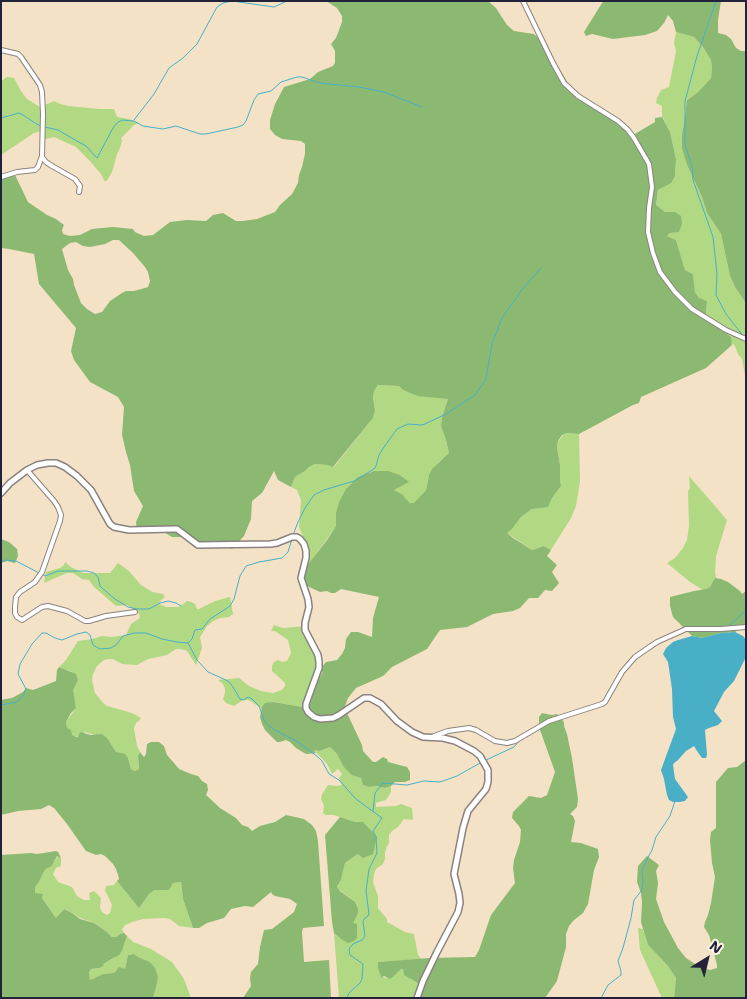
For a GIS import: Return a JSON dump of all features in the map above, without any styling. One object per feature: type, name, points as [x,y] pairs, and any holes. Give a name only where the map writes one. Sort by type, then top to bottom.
[{"type":"street","points":[[523,1],[564,83],[578,96],[618,121],[628,130],[649,164],[652,187],[648,232],[660,272],[675,292],[692,309],[726,330],[746,339]]},
{"type":"street","points":[[1,50],[18,54],[40,84],[43,114],[40,163],[35,170],[17,172],[1,177]]},
{"type":"street","points":[[42,154],[46,162],[75,178],[80,186],[79,192]]},
{"type":"street","points":[[1,493],[10,483],[27,470],[37,465],[56,464],[66,467],[90,490],[110,524],[114,527],[130,530],[174,528],[198,545],[274,544],[297,537],[304,544],[306,550],[301,578],[309,607],[304,623],[305,630],[315,647],[319,662],[319,668],[306,704],[307,710],[314,717],[328,719],[339,716],[364,698],[370,698],[381,704],[397,722],[417,735],[443,738],[474,751],[480,756],[488,770],[488,782],[486,789],[468,811],[463,828],[454,874],[460,903],[458,912],[423,981],[417,998]]},
{"type":"street","points":[[27,470],[54,501],[61,515],[42,572],[35,582],[16,597],[15,613],[17,617],[22,620],[42,607],[48,606],[67,611],[85,621],[135,612]]},
{"type":"street","points":[[432,737],[448,731],[469,728],[494,741],[508,743],[515,741],[549,721],[605,702],[622,672],[634,657],[657,642],[686,629],[746,627]]},
{"type":"green space","points":[[326,1],[488,1],[514,31],[534,34],[545,44],[569,85],[581,97],[594,104],[633,135],[655,122],[655,118],[662,117],[670,132],[676,159],[675,176],[671,183],[658,190],[656,205],[665,212],[675,212],[681,216],[682,224],[679,232],[670,233],[667,236],[676,240],[685,270],[693,274],[695,292],[699,298],[707,301],[706,314],[731,337],[732,345],[706,368],[641,397],[639,403],[579,434],[567,433],[562,435],[557,447],[561,486],[548,507],[532,509],[521,517],[507,533],[532,550],[544,546],[551,550],[547,556],[557,565],[552,572],[559,583],[552,591],[545,590],[538,598],[529,598],[520,608],[513,611],[493,614],[467,627],[440,630],[427,649],[392,667],[383,676],[356,688],[348,698],[344,709],[362,745],[363,751],[373,762],[383,757],[388,762],[407,767],[410,772],[410,780],[395,782],[385,788],[363,785],[361,778],[352,775],[343,766],[337,754],[330,747],[320,751],[314,750],[316,753],[306,754],[286,740],[277,742],[265,730],[260,717],[265,703],[273,702],[309,708],[317,682],[323,673],[321,668],[326,662],[337,660],[342,654],[346,639],[351,632],[358,632],[372,637],[373,618],[379,597],[341,589],[335,593],[320,592],[305,585],[303,576],[306,567],[336,526],[336,513],[346,489],[358,477],[374,471],[388,471],[400,475],[409,482],[394,490],[403,495],[410,503],[414,503],[426,490],[432,469],[449,453],[441,426],[448,399],[418,396],[403,390],[399,386],[378,385],[374,391],[375,410],[373,418],[333,467],[315,464],[295,477],[291,487],[278,480],[274,471],[262,493],[252,501],[251,519],[244,536],[232,549],[226,547],[206,548],[194,546],[182,537],[172,537],[162,531],[137,532],[136,522],[143,506],[134,491],[130,465],[122,435],[124,407],[118,397],[90,382],[74,360],[71,351],[76,328],[39,284],[34,254],[1,248],[1,180],[15,175],[28,202],[64,225],[63,234],[70,236],[80,235],[92,229],[113,227],[133,229],[144,236],[153,235],[170,222],[187,220],[206,221],[213,215],[223,213],[236,221],[243,221],[257,219],[275,212],[292,194],[298,183],[305,154],[305,144],[301,141],[282,139],[275,135],[270,129],[270,120],[275,104],[284,87],[310,79],[318,72],[333,66],[335,63],[335,51],[331,44],[336,38],[342,22],[342,16],[337,8]],"holes":[[[119,240],[145,267],[150,281],[148,287],[122,293],[110,301],[102,312],[95,314],[81,303],[62,249],[70,243],[76,242],[90,247]]]},
{"type":"green space","points":[[604,1],[721,1],[718,33],[726,35],[731,39],[736,48],[746,51],[746,305],[730,276],[721,234],[707,213],[682,148],[687,100],[697,93],[711,78],[711,60],[694,37],[676,32],[673,21],[668,15],[657,31],[645,35],[613,39],[592,34],[586,36],[584,32]]},
{"type":"green space","points":[[676,32],[694,37],[711,60],[711,78],[697,93],[687,100],[682,135],[687,165],[702,197],[707,213],[721,234],[730,276],[745,302],[746,381],[742,359],[731,342],[731,337],[706,314],[707,304],[695,292],[693,274],[685,270],[676,240],[667,236],[670,233],[675,212],[665,212],[656,206],[658,190],[675,176],[676,159],[670,132],[662,116],[662,106],[656,103],[661,90],[669,87],[676,51],[674,43]]},
{"type":"green space","points":[[7,77],[14,78],[27,99],[40,107],[54,101],[68,106],[114,109],[117,117],[139,123],[134,125],[121,138],[122,141],[112,172],[105,182],[101,174],[76,147],[54,137],[42,140],[41,131],[34,133],[1,155],[1,81]]},
{"type":"green space","points":[[378,385],[399,386],[403,390],[448,399],[441,426],[449,453],[429,475],[426,490],[414,504],[394,490],[408,482],[400,475],[374,471],[358,477],[338,508],[336,526],[309,564],[308,549],[299,527],[301,500],[297,490],[291,487],[295,477],[315,464],[334,467],[373,418],[375,410],[374,391]]},
{"type":"green space","points":[[567,433],[579,434],[580,481],[576,506],[571,518],[551,550],[544,546],[532,550],[507,533],[521,517],[532,509],[548,506],[561,486],[557,447],[563,435]]},
{"type":"green space","points":[[689,476],[727,520],[716,556],[716,578],[710,588],[703,590],[667,563],[675,558],[687,540],[689,526]]},
{"type":"green space","points":[[1,539],[9,542],[17,549],[18,556],[15,563],[7,561],[1,563]]},
{"type":"green space","points":[[65,562],[83,573],[110,573],[118,563],[129,571],[141,585],[152,592],[163,594],[165,597],[159,604],[166,607],[179,607],[187,601],[195,604],[197,609],[199,609],[215,601],[230,597],[233,614],[229,617],[213,621],[207,626],[200,637],[202,648],[196,665],[187,651],[176,649],[167,655],[148,659],[137,665],[122,664],[113,659],[108,659],[97,666],[92,680],[95,693],[103,703],[141,718],[134,728],[140,752],[138,756],[139,769],[135,771],[131,769],[128,758],[116,752],[108,739],[85,732],[79,737],[72,736],[66,722],[76,708],[72,690],[75,685],[71,671],[59,667],[66,660],[78,641],[102,636],[126,635],[131,624],[140,618],[139,613],[127,605],[116,606],[94,587],[89,580],[82,579],[73,573],[67,573],[44,583],[46,572],[60,568]]},
{"type":"green space","points":[[715,578],[728,582],[742,594],[746,591],[746,624],[735,632],[721,633],[702,638],[692,636],[673,617],[670,597],[706,589],[710,587]]},
{"type":"green space","points":[[274,625],[283,628],[306,626],[317,649],[321,652],[321,668],[324,673],[317,682],[309,708],[273,702],[262,707],[262,709],[248,700],[243,700],[234,706],[226,703],[223,699],[225,689],[218,680],[239,678],[249,686],[273,693],[282,690],[285,686],[285,683],[272,671],[272,666],[278,660],[282,662],[287,661],[291,653],[288,640],[275,631],[271,631]]},
{"type":"green space","points":[[59,667],[76,674],[78,680],[73,690],[76,708],[66,722],[67,728],[71,730],[72,735],[78,737],[80,732],[91,735],[102,734],[108,739],[116,752],[125,754],[131,769],[135,771],[139,769],[138,756],[140,752],[144,757],[147,744],[159,742],[164,746],[167,755],[179,769],[198,776],[207,784],[208,790],[206,795],[220,808],[252,831],[260,826],[275,822],[286,815],[304,819],[312,825],[316,831],[318,841],[324,926],[303,928],[304,962],[329,960],[331,998],[243,998],[251,986],[251,972],[258,964],[264,930],[272,929],[294,912],[297,904],[290,899],[275,896],[271,892],[253,907],[245,906],[231,909],[224,918],[207,923],[199,928],[193,928],[183,899],[181,882],[173,883],[169,890],[155,890],[149,894],[139,908],[117,881],[119,879],[113,864],[101,854],[96,855],[86,851],[54,808],[49,805],[41,809],[1,815],[1,700],[12,698],[23,692],[26,688],[33,690],[56,681]]},
{"type":"green space","points":[[542,713],[557,714],[564,722],[567,734],[578,799],[577,807],[570,814],[575,821],[571,842],[581,843],[598,849],[599,857],[594,870],[588,904],[583,913],[569,926],[566,934],[566,947],[557,981],[545,998],[414,998],[419,984],[404,975],[403,969],[390,979],[384,976],[382,979],[378,962],[475,957],[491,915],[515,883],[513,868],[521,830],[512,818],[513,812],[529,796],[541,798],[547,795],[555,772],[539,727],[539,717]]},
{"type":"green space","points":[[330,747],[337,754],[343,766],[361,778],[369,787],[385,788],[391,786],[391,792],[386,800],[376,803],[376,807],[401,804],[412,808],[412,820],[404,819],[389,835],[385,859],[383,864],[376,869],[373,882],[378,896],[378,908],[387,919],[387,922],[405,932],[414,934],[418,955],[421,959],[379,962],[382,977],[393,977],[400,969],[403,969],[410,979],[419,984],[414,998],[339,998],[334,933],[341,939],[358,915],[355,902],[337,888],[345,863],[358,854],[363,822],[355,822],[323,813],[324,806],[321,799],[328,785],[342,785],[339,778],[342,774],[338,769],[332,774],[327,764],[314,750],[320,751]]},
{"type":"green space","points":[[746,760],[746,998],[674,998],[676,978],[668,966],[648,945],[641,922],[642,902],[637,882],[638,866],[647,856],[659,865],[656,871],[658,883],[656,899],[664,922],[678,948],[686,958],[698,966],[710,970],[717,968],[709,935],[704,927],[711,903],[715,877],[710,840],[711,832],[716,828],[716,782],[728,768],[737,767]]},
{"type":"green space","points":[[340,817],[355,822],[363,822],[377,837],[373,854],[363,858],[358,854],[345,863],[341,880],[337,887],[355,902],[358,909],[358,914],[353,923],[357,924],[357,938],[348,943],[334,933],[325,835]]},
{"type":"green space","points":[[56,851],[61,858],[57,856],[52,866],[43,873],[35,887],[35,893],[43,894],[42,898],[56,918],[64,909],[80,919],[94,923],[112,937],[124,933],[127,936],[119,955],[103,964],[100,968],[91,969],[89,972],[90,980],[103,974],[114,973],[119,967],[125,969],[128,955],[134,954],[150,962],[155,968],[158,977],[153,998],[1,998],[1,855],[37,854]]},
{"type":"green space","points":[[58,856],[61,858],[61,866],[56,868],[53,874],[58,882],[72,887],[77,896],[84,900],[90,900],[89,893],[94,891],[101,898],[100,908],[102,912],[107,915],[110,913],[112,905],[105,890],[106,886],[114,885],[117,881],[139,907],[149,894],[155,890],[168,890],[173,883],[181,882],[183,899],[193,928],[179,926],[170,919],[143,919],[125,925],[122,929],[124,933],[112,937],[94,923],[64,909],[56,918],[42,898],[43,894],[35,894],[35,887],[43,873],[52,866]]},
{"type":"green space","points":[[638,928],[643,929],[648,945],[668,966],[676,978],[674,998],[662,998],[640,950]]},
{"type":"green space","points":[[127,936],[133,942],[151,949],[172,962],[184,979],[191,998],[153,998],[158,977],[150,962],[134,954],[128,955],[125,969],[103,974],[90,980],[89,972],[91,969],[101,968],[102,964],[113,959],[122,951]]},
{"type":"water","points":[[735,632],[746,640],[746,657],[734,681],[724,692],[714,711],[722,721],[718,725],[705,730],[706,758],[702,758],[694,746],[674,763],[675,779],[688,797],[685,801],[673,802],[669,800],[667,795],[661,770],[676,729],[673,717],[672,689],[668,662],[663,654],[666,648],[678,640],[692,636],[702,638],[721,633]]},
{"type":"waterway","points":[[134,120],[154,94],[169,68],[183,58],[197,44],[217,7],[232,1],[274,7],[287,1]]},
{"type":"waterway","points":[[716,1],[697,56],[685,101],[685,144],[692,167],[693,180],[713,237],[717,274],[716,295],[726,314],[744,337]]},
{"type":"waterway","points":[[45,127],[58,130],[86,146],[97,158],[113,128],[122,120],[134,121],[143,126],[163,129],[176,126],[200,134],[238,127],[246,121],[258,94],[271,91],[281,82],[297,77],[320,83],[384,92],[422,107]]},
{"type":"waterway","points":[[1,118],[19,113],[41,126]]},
{"type":"waterway","points":[[293,535],[305,508],[314,495],[354,481],[374,469],[379,455],[397,429],[408,424],[425,424],[446,414],[475,395],[486,379],[492,344],[502,318],[521,291],[541,268]]},
{"type":"waterway","points":[[188,643],[192,639],[195,630],[202,629],[210,619],[230,606],[234,599],[240,576],[246,566],[282,558],[288,552],[292,539]]},
{"type":"waterway","points":[[1,562],[6,560],[16,561],[45,576],[58,571],[87,571],[94,573],[98,577],[100,586],[128,607],[149,609],[168,601],[181,606]]},
{"type":"waterway","points":[[726,632],[729,626],[746,610]]},
{"type":"waterway","points":[[1,705],[17,702],[23,696],[26,689],[18,674],[20,664],[32,644],[42,633],[62,640],[86,632],[90,635],[93,645],[100,649],[111,648],[123,636],[134,633],[146,633],[162,639],[187,643]]},
{"type":"waterway","points":[[188,643],[197,660],[208,672],[228,681],[240,699],[244,700],[248,697],[252,699],[259,706],[268,725],[298,742],[318,757],[329,774],[339,780],[356,799],[382,818],[373,831],[376,837],[377,853],[369,869],[366,891],[369,914],[363,922],[365,936],[349,949],[350,955],[363,964],[362,979],[349,993],[347,998]]},
{"type":"waterway","points":[[484,761],[514,747],[519,741]]},
{"type":"waterway","points":[[373,811],[375,793],[383,783],[407,785],[424,781],[440,782],[457,776],[480,763]]},
{"type":"waterway","points":[[601,998],[608,985],[621,975],[618,961],[631,918],[634,900],[642,890],[643,867],[656,837],[670,816],[675,801]]}]
